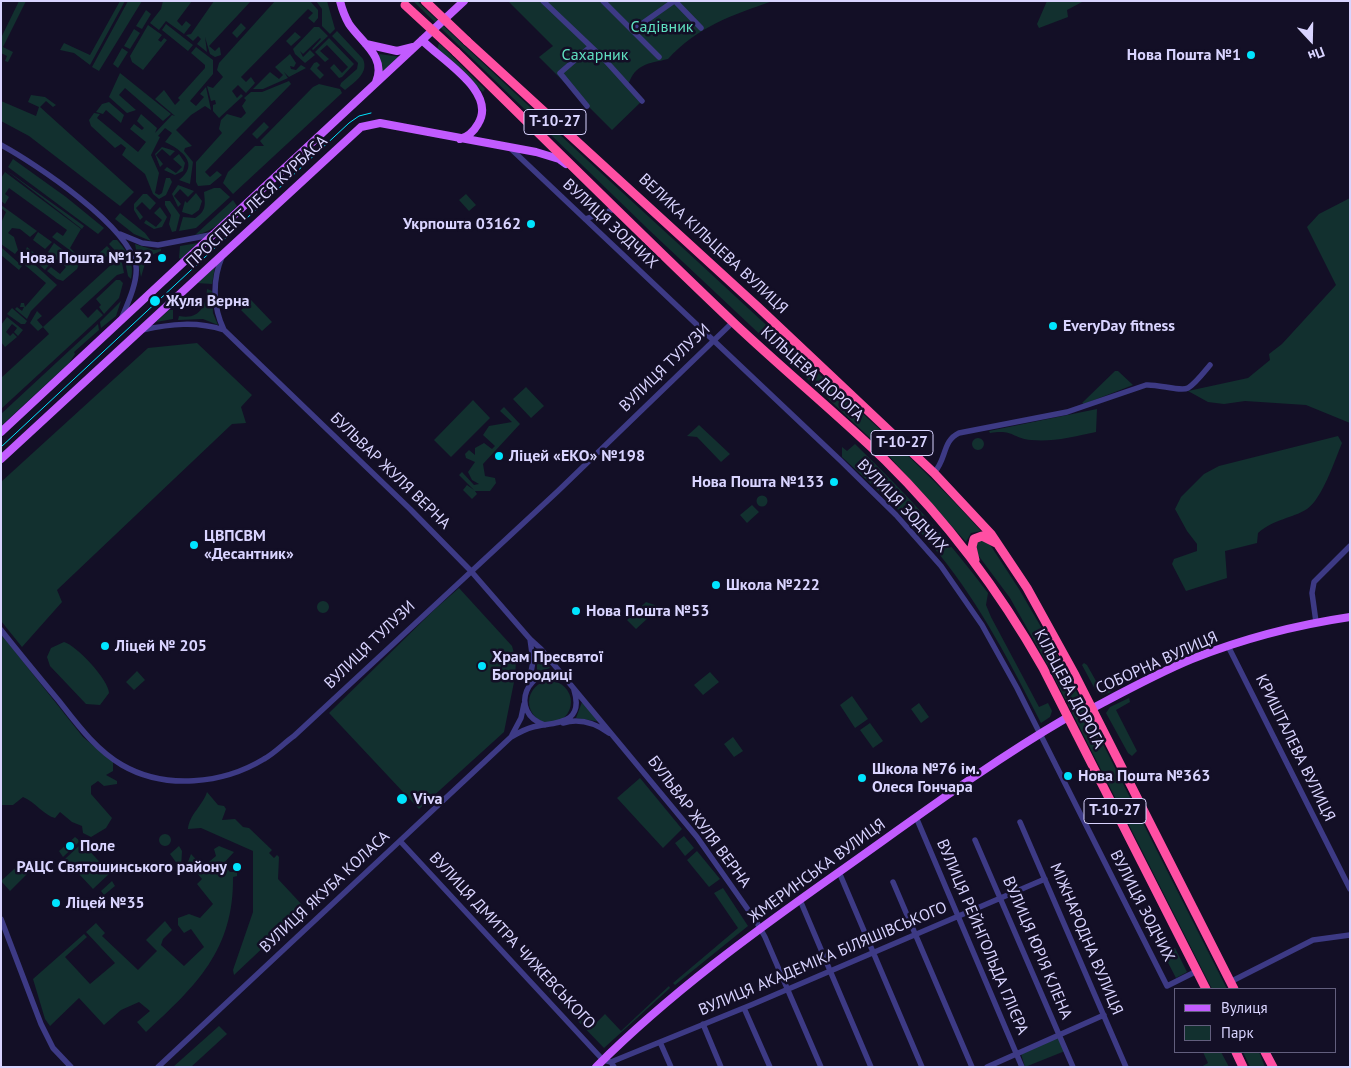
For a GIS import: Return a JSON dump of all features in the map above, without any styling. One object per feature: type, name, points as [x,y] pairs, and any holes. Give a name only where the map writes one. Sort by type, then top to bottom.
[{"type":"highway","name":"ВЕЛИКА КІЛЬЦЕВА ВУЛИЦЯ","points":[[425,1],[703,255],[934,473],[980,520],[1000,546],[1040,611],[1093,708]]},
{"type":"highway","name":"КІЛЬЦЕВА ДОРОГА","points":[[404,3],[733,322],[884,460],[941,521],[976,563],[1023,633],[1068,717],[1206,988]]},
{"type":"highway","points":[[976,563],[972,544],[976,537],[987,538],[1000,546]]},
{"type":"highway","name":"Т-10-27","points":[[1093,708],[1232,986]]},
{"type":"highway","points":[[1236,1053],[1243,1067]]},
{"type":"highway","points":[[1266,1053],[1273,1067]]},
{"type":"main road","points":[[340,1],[348,22],[376,58],[379,72],[371,89]]},
{"type":"main road","name":"ПРОСПЕКТ ЛЕСЯ КУРБАСА","points":[[1,432],[69,369],[77,355],[100,336],[110,332],[119,324],[371,89],[458,4],[464,1]]},
{"type":"main road","points":[[422,40],[462,75],[479,94],[482,109],[480,122],[470,134],[460,139]]},
{"type":"main road","points":[[368,46],[397,50],[415,47]]},
{"type":"main road","points":[[368,46],[393,55],[406,54]]},
{"type":"main road","name":"ПРОСПЕКТ ЛЕСЯ КУРБАСА","points":[[1,459],[361,127],[371,123],[380,123],[460,139]]},
{"type":"main road","points":[[460,139],[546,154],[559,159],[574,169]]},
{"type":"main road","name":"СОБОРНА ВУЛИЦЯ","points":[[1093,708],[1189,661],[1228,646],[1316,622],[1350,617]]},
{"type":"main road","name":"ЖМЕРИНСЬКА ВУЛИЦЯ","points":[[596,1067],[609,1063],[682,989],[760,928],[916,817],[1068,717]]},
{"type":"street","points":[[543,1],[642,101]]},
{"type":"street","points":[[603,1],[659,57]]},
{"type":"street","points":[[633,30],[674,1],[701,28]]},
{"type":"street","points":[[587,106],[560,73],[590,47]]},
{"type":"street","points":[[1,145],[70,192],[118,233],[131,252],[136,267],[126,309],[119,324]]},
{"type":"street","name":"ВУЛИЦЯ ЗОДЧИХ","points":[[509,147],[896,515],[941,566],[982,625],[1040,734],[1167,986],[1197,971]]},
{"type":"street","points":[[585,219],[615,209]]},
{"type":"street","points":[[118,233],[142,243],[158,245],[198,238],[216,232]]},
{"type":"street","name":"БУЛЬВАР ЖУЛЯ ВЕРНА","points":[[227,249],[218,268],[215,296],[218,318],[224,330],[410,509],[470,570],[541,649],[697,836],[760,928],[821,1067]]},
{"type":"street","name":"ВУЛИЦЯ ТУЛУЗИ","points":[[1,630],[88,738],[121,765],[144,774],[181,782],[204,780],[239,770],[269,756],[323,709],[470,570],[484,560],[558,491],[733,322]]},
{"type":"street","name":"БУЛЬВАР ЖУЛЯ ВЕРНА","points":[[139,331],[187,323],[199,323],[224,330]]},
{"type":"street","points":[[934,473],[944,460],[949,440],[958,433],[1068,412],[1146,386],[1158,384],[1181,390],[1188,388],[1210,365]]},
{"type":"street","points":[[1316,622],[1312,593],[1314,582],[1350,546]]},
{"type":"street","points":[[530,639],[533,661],[524,703],[529,714],[535,720],[547,726],[560,724],[568,719],[575,706],[573,688]]},
{"type":"street","name":"КРИШТАЛЕВА ВУЛИЦЯ","points":[[1228,646],[1350,889]]},
{"type":"street","points":[[529,686],[538,678],[546,675],[555,675],[566,680]]},
{"type":"street","name":"ВУЛИЦЯ ЯКУБА КОЛАСА","points":[[158,1067],[511,737],[519,724],[524,703]]},
{"type":"street","name":"БУЛЬВАР ЖУЛЯ ВЕРНА","points":[[560,724],[577,720],[588,722],[612,735]]},
{"type":"street","name":"ВУЛИЦЯ ЯКУБА КОЛАСА","points":[[511,737],[532,727],[547,726]]},
{"type":"street","name":"ВУЛИЦЯ РЕЙНГОЛЬДА ГЛІЄРА","points":[[916,817],[1022,1067]]},
{"type":"street","name":"МІЖНАРОДНА ВУЛИЦЯ","points":[[1020,822],[1126,1067]]},
{"type":"street","name":"ВУЛИЦЯ ЮРІЯ КЛЕНА","points":[[975,840],[1073,1067]]},
{"type":"street","name":"ВУЛИЦЯ ДМИТРА ЧИЖЕВСЬКОГО","points":[[400,841],[609,1063]]},
{"type":"street","points":[[839,872],[922,1067]]},
{"type":"street","name":"ВУЛИЦЯ АКАДЕМІКА БІЛЯШІВСЬКОГО","points":[[609,1063],[830,972],[1045,879]]},
{"type":"street","points":[[893,882],[972,1067]]},
{"type":"street","points":[[800,900],[871,1067]]},
{"type":"street","points":[[1,919],[40,1024],[54,1048],[71,1067]]},
{"type":"street","points":[[1232,986],[1313,940],[1350,935]]},
{"type":"street","points":[[744,1008],[770,1067]]},
{"type":"street","points":[[987,1067],[1104,1015]]},
{"type":"street","points":[[703,1024],[721,1067]]},
{"type":"street","points":[[660,1042],[671,1067]]},
{"type":"green space","points":[[19,1],[26,1],[3,47],[13,52],[8,62],[5,61],[7,56],[1,53],[1,38]]},
{"type":"green space","points":[[120,1],[125,1],[90,65],[74,53],[60,50],[64,43],[90,55]]},
{"type":"green space","points":[[128,1],[142,1],[99,71],[92,67]]},
{"type":"green space","points":[[163,1],[192,1],[177,21],[182,26],[186,21],[191,25],[184,34],[166,21],[159,30],[150,23],[161,9]]},
{"type":"green space","points":[[214,1],[251,1],[209,46],[215,51],[220,48],[221,55],[215,57],[210,54],[205,37],[207,52],[197,44],[201,39],[198,36],[193,41],[186,35],[191,34]]},
{"type":"green space","points":[[275,1],[310,1],[318,10],[318,18],[314,23],[308,18],[313,13],[308,9],[241,77],[246,82],[251,77],[255,83],[246,93],[238,85],[232,91],[237,98],[241,94],[243,96],[219,118],[213,111],[213,105],[216,104],[215,100],[211,101],[207,86],[213,88],[223,77],[217,70],[219,63]]},
{"type":"green space","points":[[316,1],[327,1],[335,29],[330,34],[322,26],[322,9]]},
{"type":"green space","points":[[413,1],[417,1],[887,436],[935,482],[981,531],[971,533],[966,542],[888,455],[649,230]]},
{"type":"green space","name":"Сахарник","points":[[508,1],[773,1],[716,23],[691,38],[668,59],[639,68],[628,85],[643,100],[612,130],[539,57],[553,46]]},
{"type":"green space","points":[[1047,1],[1084,1],[1067,10],[1068,17],[1039,28],[1037,24]]},
{"type":"green space","points":[[146,10],[151,14],[142,29],[136,26]]},
{"type":"green space","points":[[241,23],[246,28],[237,38],[232,33]]},
{"type":"green space","points":[[166,24],[193,45],[188,51],[162,30]]},
{"type":"green space","points":[[148,25],[162,35],[158,40],[161,42],[164,38],[167,40],[143,70],[132,62],[130,56]]},
{"type":"green space","points":[[314,27],[319,27],[328,36],[313,50],[320,38],[303,54],[300,51],[303,57],[310,50],[315,55],[305,63],[295,54],[293,49]]},
{"type":"green space","points":[[134,29],[140,33],[130,49],[124,46]]},
{"type":"green space","points":[[337,31],[363,59],[364,64],[363,73],[345,90],[340,86],[341,83],[357,69],[358,63],[332,36]]},
{"type":"green space","points":[[295,32],[301,37],[291,46],[286,41]]},
{"type":"green space","points":[[329,38],[354,64],[339,78],[330,68],[334,64],[342,73],[348,67],[327,45],[320,51],[329,59],[325,62],[315,52]]},
{"type":"green space","points":[[439,43],[485,89],[483,92],[437,50]]},
{"type":"green space","points":[[196,47],[213,60],[213,74],[190,101],[196,106],[204,97],[200,94],[206,87],[211,110],[205,106],[191,115],[176,130],[192,146],[185,148],[184,151],[193,162],[190,184],[179,180],[188,168],[186,158],[177,149],[165,142],[172,133],[165,128],[158,136],[160,137],[151,155],[159,173],[155,193],[159,195],[162,193],[166,178],[170,178],[172,182],[166,195],[159,199],[153,194],[145,174],[122,155],[126,148],[121,144],[115,148],[91,126],[89,120],[94,113],[100,114],[97,118],[138,152],[146,142],[130,129],[134,124],[142,130],[144,128],[137,121],[141,114],[157,128],[155,133],[172,115],[175,116],[155,99],[164,90],[175,105],[180,100],[178,98],[205,68],[205,65],[191,53]]},
{"type":"green space","points":[[122,48],[128,52],[118,68],[113,64]]},
{"type":"green space","points":[[290,54],[296,63],[294,67],[290,66],[291,69],[296,70],[301,65],[306,68],[289,77],[284,72],[288,78],[263,89],[253,89],[270,72],[279,79],[283,75],[275,67]]},
{"type":"green space","points":[[379,54],[401,57],[381,76]]},
{"type":"green space","points":[[317,62],[320,65],[317,68],[324,75],[320,79],[310,69]]},
{"type":"green space","points":[[120,73],[171,114],[163,121],[125,88],[119,95],[136,110],[127,113],[109,97]]},
{"type":"green space","points":[[289,81],[291,84],[205,172],[210,177],[217,171],[222,175],[210,185],[198,186],[196,182],[196,162],[222,133],[219,129],[221,120],[227,114],[241,118],[246,113],[242,106],[246,100],[244,98],[251,92],[262,92]]},
{"type":"green space","points":[[319,84],[340,89],[342,93],[233,194],[223,183],[228,172],[255,146],[264,146],[260,141],[313,87]]},
{"type":"green space","points":[[31,95],[45,97],[56,105],[53,107],[46,101],[40,107],[134,192],[120,206],[29,136],[1,121],[1,101],[36,116],[39,107],[28,102]]},
{"type":"green space","points":[[109,102],[124,115],[121,123],[106,110],[103,114],[96,112],[102,104]]},
{"type":"green space","points":[[264,122],[269,127],[257,139],[252,134]]},
{"type":"green space","points":[[162,147],[175,151],[170,156],[162,149],[156,155],[163,164],[160,167],[155,154]]},
{"type":"green space","points":[[179,154],[185,163],[183,171],[175,175],[164,170],[167,167],[176,173],[182,167],[173,159]]},
{"type":"green space","points":[[13,159],[66,197],[104,228],[98,234],[8,167]]},
{"type":"green space","points":[[6,170],[84,226],[82,229]]},
{"type":"green space","points":[[5,172],[81,229],[70,248],[79,257],[52,237],[57,232],[63,236],[67,230],[9,188],[5,194],[9,197],[5,204],[1,201],[1,178]]},
{"type":"green space","points":[[178,185],[194,191],[188,197],[180,189],[174,196],[181,204],[178,207],[172,194]]},
{"type":"green space","points":[[220,188],[230,197],[196,228],[179,231],[183,217],[195,218],[202,213],[205,204],[204,192]]},
{"type":"green space","points":[[196,193],[202,201],[199,210],[192,215],[182,212],[185,201],[187,203]]},
{"type":"green space","points":[[143,194],[147,194],[156,203],[150,210],[142,202],[136,208],[143,217],[140,220],[134,210],[134,204]]},
{"type":"green space","points":[[466,194],[476,205],[469,211],[459,200]]},
{"type":"green space","points":[[1350,198],[1350,423],[1306,405],[1245,401],[1224,404],[1208,402],[1188,391],[1248,378],[1270,360],[1269,354],[1282,344],[1336,285],[1307,227],[1319,214]]},
{"type":"green space","points":[[233,200],[237,206],[223,220],[208,231],[195,235]]},
{"type":"green space","points":[[165,201],[170,201],[180,215],[176,231],[172,232],[169,224],[171,215],[165,205]]},
{"type":"green space","points":[[1,205],[37,231],[30,237],[20,229],[12,228],[8,233],[14,237],[18,250],[15,254],[1,244],[1,223],[6,212],[1,208]]},
{"type":"green space","points":[[160,207],[167,217],[162,227],[154,229],[144,223],[146,220],[156,227],[162,220],[154,213]]},
{"type":"green space","points":[[120,213],[145,233],[151,241],[134,234],[115,219]]},
{"type":"green space","points":[[38,232],[52,242],[45,249],[33,240]]},
{"type":"green space","points":[[113,240],[117,240],[129,258],[132,268],[131,279],[128,276],[125,261],[109,244]]},
{"type":"green space","points":[[54,243],[67,253],[67,257],[79,264],[77,269],[63,281],[47,271],[51,267],[60,274],[66,267],[48,252]]},
{"type":"green space","points":[[198,243],[181,259],[179,258],[180,246]]},
{"type":"green space","points":[[135,244],[154,250],[161,249],[161,251],[147,257],[141,277]]},
{"type":"green space","points":[[107,246],[122,263],[124,273],[117,275],[80,309],[88,318],[97,309],[103,315],[1,409],[1,378],[49,334],[43,327],[113,263],[107,256],[102,260],[97,255]]},
{"type":"green space","points":[[27,247],[49,265],[45,270],[25,252]]},
{"type":"green space","points":[[2,248],[22,266],[19,270],[1,255]]},
{"type":"green space","points":[[22,253],[57,285],[31,311],[27,319],[15,309],[17,307],[22,311],[24,307],[20,307],[21,303],[24,303],[25,307],[46,283],[20,261],[18,256]]},
{"type":"green space","points":[[215,267],[212,284],[197,283]]},
{"type":"green space","points":[[116,280],[120,280],[123,283],[119,298],[104,314],[99,307],[101,305],[96,299]]},
{"type":"green space","points":[[207,289],[212,291],[213,313],[218,325],[203,319],[178,320],[179,316],[192,316],[200,311],[205,301]]},
{"type":"green space","points":[[251,300],[272,322],[262,331],[241,310]]},
{"type":"green space","points":[[121,301],[116,316],[101,328],[100,322]]},
{"type":"green space","points":[[12,308],[27,321],[25,324],[21,324],[7,314]]},
{"type":"green space","points":[[169,310],[173,310],[173,319],[156,322]]},
{"type":"green space","points":[[37,311],[42,316],[37,320],[43,327],[38,331],[30,323]]},
{"type":"green space","points":[[7,317],[23,330],[18,336],[14,332],[17,328],[12,324],[6,332],[10,336],[13,333],[17,337],[5,347],[1,342],[1,325]]},
{"type":"green space","points":[[98,324],[99,330],[74,352],[75,354],[69,363],[1,426],[1,414]]},
{"type":"green space","points":[[197,343],[252,395],[241,407],[246,423],[232,424],[57,590],[62,602],[22,647],[1,621],[1,482],[148,348]]},
{"type":"green space","points":[[1115,371],[1118,371],[1133,385],[1084,404],[1082,403]]},
{"type":"green space","points":[[526,387],[544,406],[531,418],[513,399]]},
{"type":"green space","points":[[473,400],[490,418],[451,457],[434,440]]},
{"type":"green space","points":[[504,407],[520,424],[483,464],[485,476],[495,478],[496,483],[490,491],[475,491],[477,494],[472,499],[463,490],[467,485],[474,490],[459,475],[462,472],[474,485],[479,484],[472,480],[468,472],[475,462],[466,458],[465,454],[469,450],[475,455],[475,448],[484,443],[492,449],[495,446],[483,435],[489,426],[512,422],[500,411]]},
{"type":"green space","points":[[1097,409],[1096,432],[1079,436],[1055,440],[1031,440],[1008,433],[990,433],[989,431]]},
{"type":"green space","points":[[699,425],[730,454],[721,462],[697,437],[687,436]]},
{"type":"green space","points":[[1338,436],[1342,443],[1328,479],[1313,504],[1301,512],[1277,521],[1265,528],[1258,533],[1257,543],[1225,551],[1227,578],[1186,591],[1172,564],[1174,559],[1197,551],[1197,544],[1187,531],[1175,509],[1181,497],[1204,474],[1219,466]]},
{"type":"green space","points":[[978,438],[984,444],[978,450],[972,444]]},
{"type":"green space","points":[[855,444],[891,479],[957,553],[988,593],[986,605],[991,617],[1039,707],[1048,703],[1052,711],[1050,717],[1041,723],[1007,657],[982,615],[939,554],[880,492],[842,457],[842,447],[847,451]]},
{"type":"green space","points":[[762,495],[768,501],[762,507],[756,501]]},
{"type":"green space","points":[[752,505],[759,512],[747,523],[740,515]]},
{"type":"green space","points":[[980,540],[989,543],[1019,589],[1062,663],[1226,988],[1211,988],[1049,667],[1010,598],[975,551],[975,543]]},
{"type":"green space","points":[[459,588],[512,646],[516,661],[515,677],[504,732],[419,809],[329,713]]},
{"type":"green space","points":[[321,601],[325,601],[329,607],[325,613],[321,613],[317,609],[317,605]]},
{"type":"green space","points":[[646,602],[660,607],[636,629],[627,620]]},
{"type":"green space","points":[[1,634],[83,737],[113,762],[113,771],[106,775],[117,781],[117,784],[104,786],[98,781],[91,786],[91,794],[112,818],[106,828],[91,837],[83,833],[82,826],[72,822],[60,812],[55,818],[51,817],[23,797],[13,805],[1,805]]},
{"type":"green space","points":[[64,642],[84,656],[108,687],[109,693],[100,705],[86,704],[50,666],[47,657],[51,648]]},
{"type":"green space","points":[[537,651],[550,668],[537,672]]},
{"type":"green space","points":[[1084,663],[1101,690],[1108,687],[1111,692],[1103,695],[1097,693],[1082,665]]},
{"type":"green space","points":[[137,671],[145,680],[134,690],[126,682]]},
{"type":"green space","points":[[710,672],[719,682],[703,695],[694,685]]},
{"type":"green space","points":[[550,681],[565,687],[571,702],[565,717],[550,723],[535,717],[529,702],[535,687]]},
{"type":"green space","points":[[852,696],[868,719],[855,728],[840,705]]},
{"type":"green space","points":[[1129,698],[1130,702],[1116,710],[1137,751],[1132,756],[1128,753],[1106,713],[1110,707]]},
{"type":"green space","points":[[582,702],[601,722],[576,718]]},
{"type":"green space","points":[[919,703],[929,717],[921,723],[911,709]]},
{"type":"green space","points":[[870,723],[883,741],[873,748],[860,730]]},
{"type":"green space","points":[[733,737],[743,751],[734,757],[724,744]]},
{"type":"green space","points":[[640,778],[682,829],[663,848],[617,798]]},
{"type":"green space","points":[[207,792],[218,805],[224,806],[226,809],[222,820],[235,819],[243,827],[249,828],[272,850],[269,853],[274,858],[277,855],[279,857],[278,879],[305,908],[234,975],[233,970],[253,912],[253,851],[201,828],[188,829],[191,819]]},
{"type":"green space","points":[[163,834],[167,834],[171,840],[167,846],[163,846],[159,842],[159,838]]},
{"type":"green space","points":[[684,836],[694,848],[685,856],[675,843]]},
{"type":"green space","name":"Поле","points":[[75,837],[80,841],[63,857],[59,851]]},
{"type":"green space","points":[[82,843],[110,873],[93,889],[65,859]]},
{"type":"green space","points":[[179,846],[182,851],[181,869],[170,854]]},
{"type":"green space","points":[[219,846],[234,852],[223,864],[230,872],[237,872],[237,876],[233,877],[232,903],[227,926],[209,965],[181,999],[146,1032],[137,1022],[150,1011],[139,1002],[121,1010],[104,1025],[79,998],[50,1026],[45,1019],[33,979],[84,934],[87,937],[65,957],[90,984],[115,963],[86,932],[96,923],[105,933],[102,936],[138,970],[157,951],[146,940],[165,921],[172,930],[163,939],[161,945],[184,966],[204,947],[191,929],[184,933],[178,925],[178,918],[189,914],[200,918],[213,904],[197,884],[202,879],[192,867],[188,870],[186,867],[191,854],[203,867],[216,856],[214,849]]},
{"type":"green space","points":[[697,851],[720,879],[709,887],[687,860]]},
{"type":"green space","points":[[23,861],[31,870],[10,891],[1,881]]},
{"type":"green space","points":[[112,881],[115,886],[104,895],[101,891]]},
{"type":"green space","points":[[723,888],[748,926],[675,985],[673,983],[738,928],[714,893]]},
{"type":"green space","points":[[1175,948],[1187,972],[1176,978],[1164,955]]},
{"type":"green space","points":[[669,986],[670,988],[604,1048],[549,991],[553,988],[591,1028],[605,1014],[621,1031]]},
{"type":"green space","points":[[219,1026],[227,1034],[191,1067],[173,1067]]},
{"type":"green space","points":[[1056,1038],[1059,1039],[1065,1051],[1025,1067],[1021,1054]]},
{"type":"green space","points":[[1203,1053],[1222,1053],[1229,1067],[1201,1067],[1208,1063]]},
{"type":"green space","points":[[1243,1053],[1259,1053],[1265,1067],[1250,1067]]},
{"type":"tram line","points":[[1,447],[349,123],[359,116],[371,113]]},
{"type":"place","name":"Нова Пошта №1","points":[[1251,55]]},
{"type":"place","name":"Укрпошта 03162","points":[[531,224]]},
{"type":"place","name":"Нова Пошта №132","points":[[162,258]]},
{"type":"place","name":"Жуля Верна","points":[[155,301]]},
{"type":"place","name":"EveryDay fitness","points":[[1053,326]]},
{"type":"place","name":"Ліцей «ЕКО» №198","points":[[499,456]]},
{"type":"place","name":"Нова Пошта №133","points":[[834,482]]},
{"type":"place","name":"ЦВПСВМ «Десантник»","points":[[194,545]]},
{"type":"place","name":"Школа №222","points":[[716,585]]},
{"type":"place","name":"Нова Пошта №53","points":[[576,611]]},
{"type":"place","name":"Ліцей № 205","points":[[105,646]]},
{"type":"place","name":"Храм Пресвятої Богородиці","points":[[482,666]]},
{"type":"place","name":"Нова Пошта №363","points":[[1068,776]]},
{"type":"place","name":"Школа №76 ім. Олеся Гончара","points":[[862,778]]},
{"type":"place","name":"Viva","points":[[402,799]]},
{"type":"place","name":"Поле","points":[[70,846]]},
{"type":"place","name":"РАЦС Святошинського району","points":[[237,867]]},
{"type":"place","name":"Ліцей №35","points":[[56,903]]},
{"type":"park label","name":"Садівник","points":[[662,27]]}]
